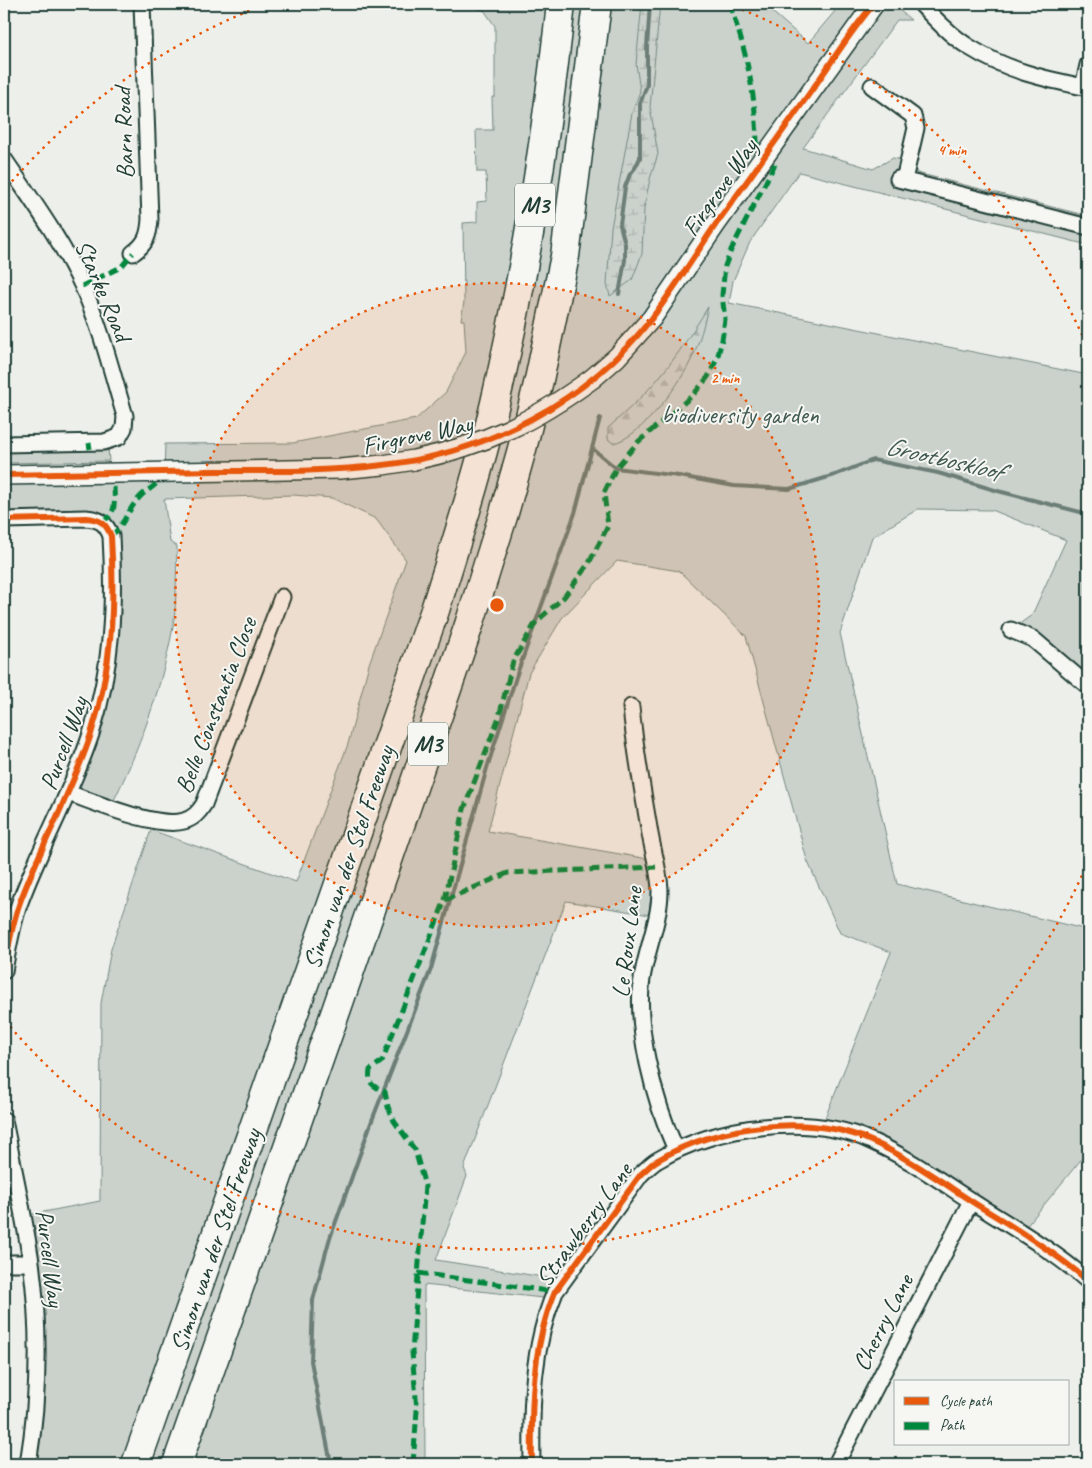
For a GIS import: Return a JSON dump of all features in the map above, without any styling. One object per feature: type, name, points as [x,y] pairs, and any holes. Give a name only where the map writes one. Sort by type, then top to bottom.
[{"type":"highway","name":"Simon van der Stel Freeway","points":[[136,1464],[435,610],[472,489],[495,405],[518,296],[538,184],[561,4]]},
{"type":"highway","name":"Simon van der Stel Freeway","points":[[177,1464],[436,722],[504,514],[522,449],[565,256],[597,4]]},
{"type":"street","name":"Barn Road","points":[[133,254],[142,246],[149,234],[150,219],[142,4]]},
{"type":"street","name":"Firgrove Way","points":[[4,475],[340,469],[383,465],[447,453],[476,444],[521,425],[564,400],[593,378],[617,356],[652,318],[716,224],[874,4]]},
{"type":"street","points":[[921,4],[943,27],[968,47],[1012,70],[1086,87],[1088,65]]},
{"type":"street","points":[[872,86],[913,116],[915,122],[916,128],[901,179],[1088,227]]},
{"type":"street","name":"Starke Road","points":[[4,159],[50,226],[82,286],[96,321],[125,416],[124,428],[119,437],[104,442],[4,444]]},
{"type":"street","name":"Purcell Way","points":[[4,520],[95,518],[102,522],[107,527],[111,536],[113,607],[106,677],[99,705],[90,735],[68,792],[20,902],[12,926],[4,971]]},
{"type":"street","name":"Belle Constantia Close","points":[[68,792],[110,808],[159,821],[185,821],[199,812],[204,804],[282,597]]},
{"type":"street","points":[[1011,630],[1033,639],[1088,686]]},
{"type":"street","name":"Le Roux Lane","points":[[630,707],[660,890],[656,916],[642,974],[641,1008],[645,1048],[655,1095],[676,1150]]},
{"type":"street","name":"Purcell Way","points":[[4,1120],[31,1263],[37,1343],[33,1430],[28,1464]]},
{"type":"street","name":"Strawberry Lane","points":[[532,1464],[532,1398],[535,1366],[539,1338],[546,1312],[555,1292],[641,1174],[656,1160],[676,1150],[712,1137],[766,1127],[800,1126],[847,1132],[870,1140],[900,1156],[1029,1238],[1088,1281]]},
{"type":"street","name":"Cherry Lane","points":[[836,1464],[971,1201]]},
{"type":"street","points":[[4,1263],[31,1263]]},
{"type":"green space","name":"biodiversity garden","points":[[477,4],[763,4],[808,43],[841,4],[892,4],[911,20],[897,20],[803,148],[873,169],[893,158],[912,162],[917,173],[1088,216],[1088,245],[799,172],[750,242],[733,281],[729,303],[1088,375],[1088,686],[1011,630],[1032,615],[1066,540],[992,510],[918,509],[872,537],[840,633],[897,884],[1088,930],[1088,1151],[1021,1233],[900,1156],[821,1128],[891,952],[840,933],[807,860],[746,636],[679,571],[617,561],[562,618],[529,673],[488,831],[654,860],[656,916],[566,901],[464,1168],[467,1176],[436,1260],[562,1280],[552,1299],[424,1285],[425,1464],[28,1464],[36,1394],[23,1216],[100,1201],[101,1003],[111,949],[151,830],[296,882],[348,744],[369,664],[406,560],[376,519],[332,498],[293,495],[164,499],[170,542],[177,546],[176,597],[173,627],[162,674],[140,743],[110,808],[68,793],[90,735],[113,607],[102,522],[4,520],[4,475],[164,471],[165,444],[293,443],[416,419],[446,392],[466,352],[464,320],[461,320],[464,302],[463,223],[477,222],[477,202],[487,201],[486,172],[477,172],[476,130],[493,130],[492,97],[495,97],[495,26],[484,10],[477,9]]},
{"type":"green space","points":[[642,4],[660,4],[650,107],[658,154],[644,208],[642,254],[632,280],[610,296],[607,284],[611,228],[632,113],[640,91],[636,64]]},
{"type":"green space","points":[[708,307],[695,352],[687,369],[670,395],[636,431],[624,439],[613,443],[608,439],[608,428],[656,381],[687,340]]},
{"type":"green space","points":[[108,447],[109,461],[4,463],[4,449]]},
{"type":"waterway","points":[[619,294],[625,260],[625,244],[620,225],[625,187],[630,174],[640,158],[640,103],[647,85],[650,4]]},
{"type":"waterway","points":[[331,1464],[311,1361],[313,1300],[329,1241],[371,1123],[431,969],[487,768],[517,674],[575,513],[600,418]]},
{"type":"waterway","name":"Grootboskloof","points":[[593,449],[616,468],[679,476],[734,486],[789,489],[835,475],[873,460],[938,473],[998,491],[1088,514]]},
{"type":"marked path","points":[[729,4],[741,38],[753,93],[757,148]]},
{"type":"marked path","points":[[413,1464],[417,1410],[412,1352],[425,1186],[415,1150],[394,1121],[388,1107],[385,1092],[370,1082],[370,1070],[382,1061],[445,900],[464,809],[499,717],[513,661],[536,622],[564,597],[589,563],[608,526],[604,493],[616,468],[638,442],[693,395],[708,377],[717,359],[722,340],[725,319],[722,295],[725,266],[731,250],[776,162]]},
{"type":"marked path","points":[[82,286],[121,267],[133,253]]},
{"type":"marked path","points":[[89,443],[90,449]]},
{"type":"marked path","points":[[111,536],[120,527],[136,502],[156,484]]},
{"type":"marked path","points":[[102,522],[113,511],[114,485]]},
{"type":"marked path","points":[[445,900],[508,873],[656,867]]},
{"type":"marked path","points":[[418,1273],[555,1292]]},
{"type":"cycle path","points":[[4,475],[299,471],[383,465],[422,459],[460,449],[497,435],[532,418],[566,398],[597,375],[626,348],[652,318],[850,34],[874,4]]},
{"type":"cycle path","points":[[4,520],[86,518],[102,522],[111,536],[113,587],[108,661],[104,685],[91,734],[75,777],[20,902],[12,927],[4,971]]},
{"type":"cycle path","points":[[532,1464],[534,1376],[547,1313],[555,1292],[641,1174],[658,1160],[681,1148],[707,1138],[734,1131],[792,1125],[820,1127],[847,1132],[871,1141],[912,1163],[1021,1232],[1062,1260],[1088,1281]]}]
